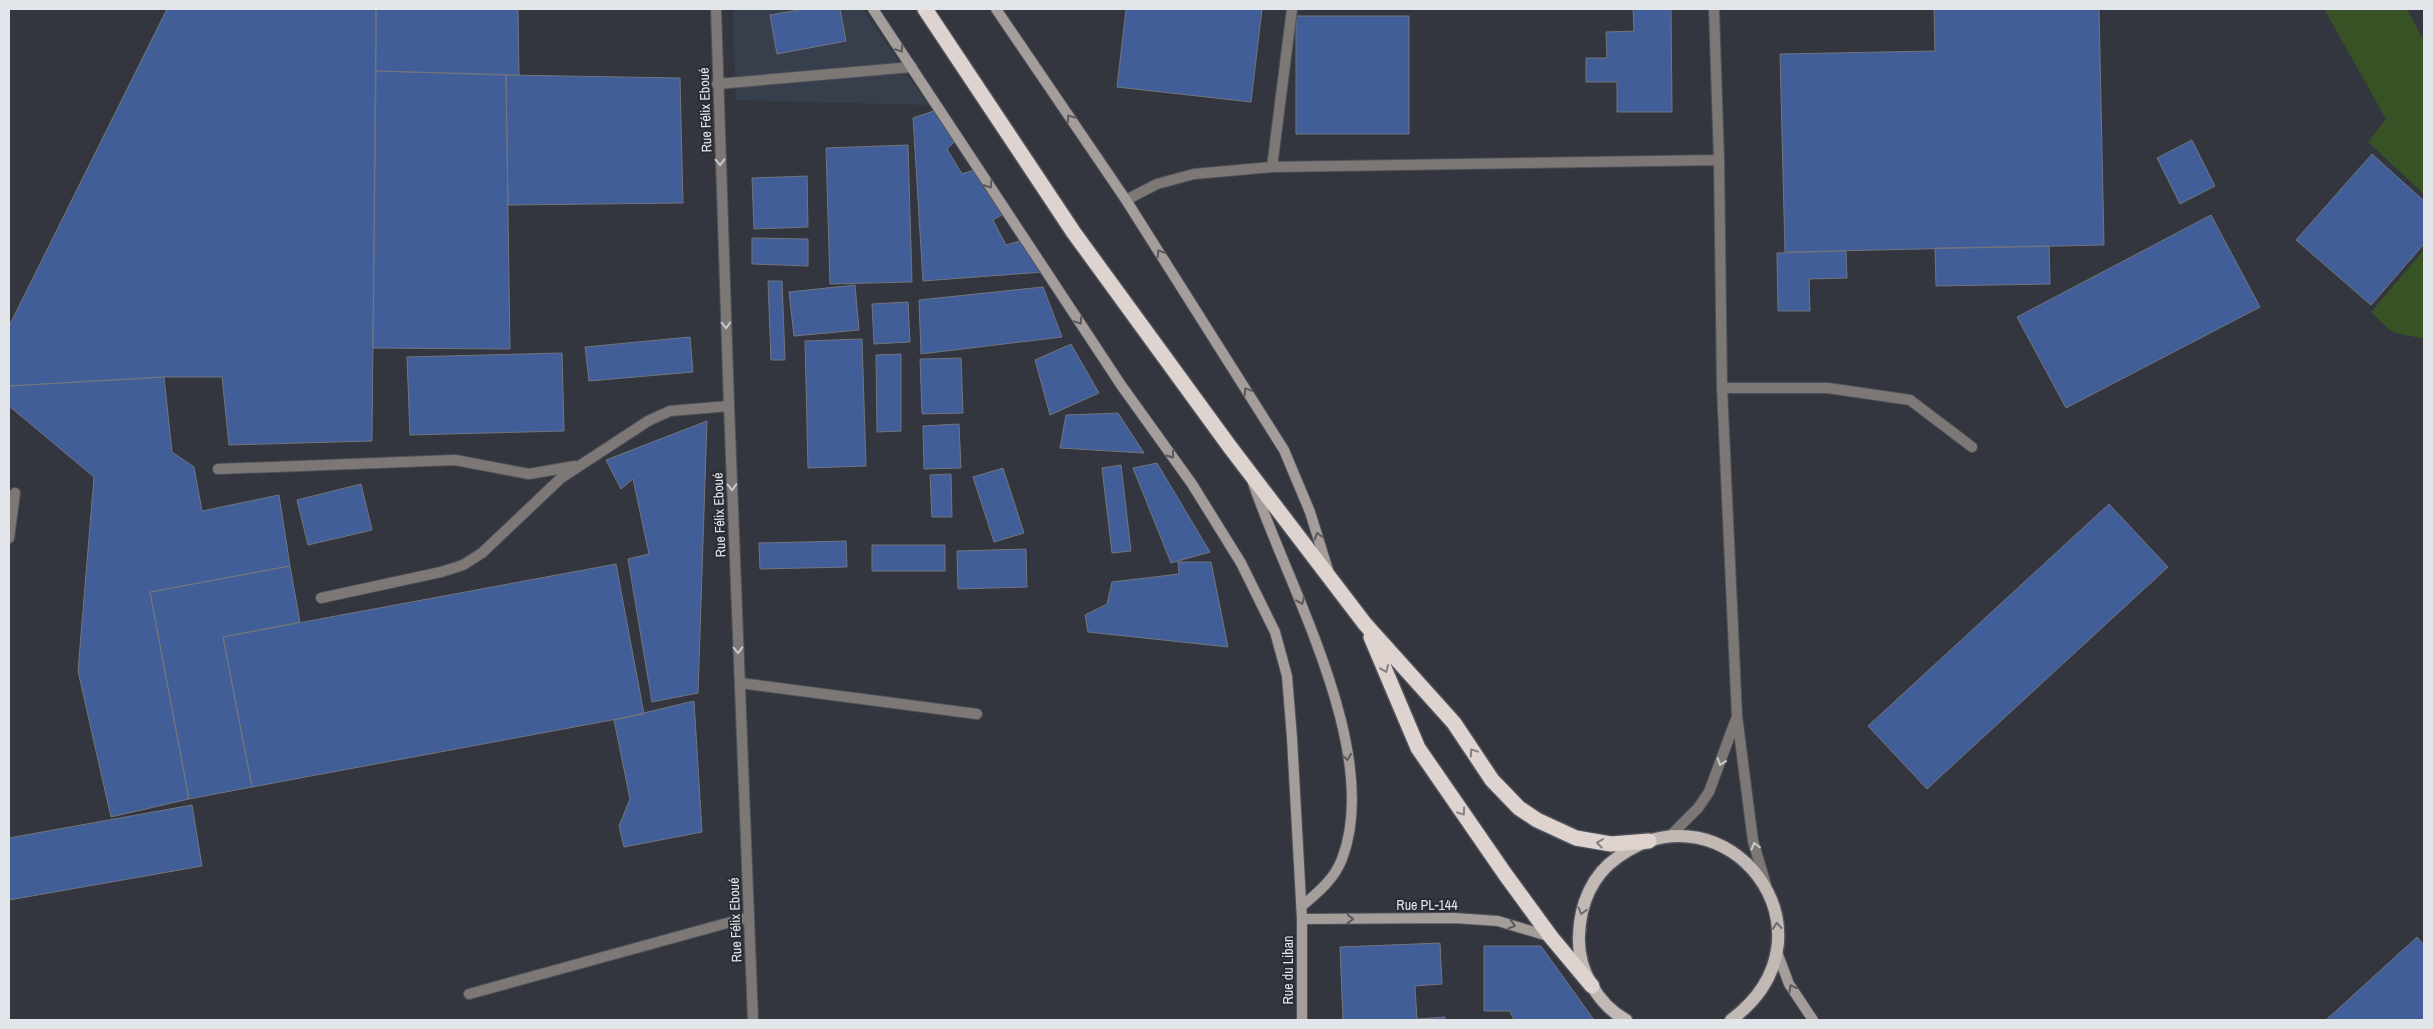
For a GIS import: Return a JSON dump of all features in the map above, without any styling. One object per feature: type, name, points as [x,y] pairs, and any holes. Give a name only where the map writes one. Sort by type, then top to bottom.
[{"type":"highway","points":[[925,9],[1074,233],[1250,475],[1365,624],[1454,723],[1492,780],[1519,808],[1537,820],[1576,838],[1611,844],[1649,841]]},
{"type":"highway","points":[[1365,624],[1418,748],[1477,834],[1551,936],[1592,986]]},
{"type":"main road","points":[[1616,1020],[1592,986],[1582,965],[1578,943],[1579,920],[1585,899],[1596,879],[1610,862],[1629,849],[1669,836],[1690,836],[1728,849],[1758,876],[1769,893],[1776,912],[1777,952],[1772,971],[1763,990],[1749,1006],[1732,1020]]},
{"type":"main road","points":[[1606,1004],[1626,1020]]},
{"type":"street","name":"Rue Félix Eboué","points":[[716,9],[729,406],[753,1020]]},
{"type":"street","name":"Rue du Liban","points":[[873,9],[1121,386],[1192,484],[1240,563],[1275,632],[1287,676],[1302,919],[1302,1020]]},
{"type":"street","points":[[996,9],[1126,200],[1284,450],[1310,512],[1332,582]]},
{"type":"street","points":[[1272,167],[1292,9]]},
{"type":"street","points":[[1714,9],[1719,160],[1722,388],[1737,716],[1753,841],[1769,893]]},
{"type":"street","points":[[718,84],[912,67]]},
{"type":"street","points":[[1126,200],[1156,184],[1194,174],[1272,167],[1719,160]]},
{"type":"street","points":[[1722,388],[1828,388],[1910,400],[1972,447]]},
{"type":"street","points":[[321,598],[441,572],[463,565],[482,553],[561,478],[648,421],[670,411],[729,406]]},
{"type":"street","points":[[218,469],[454,460],[529,474],[582,464]]},
{"type":"street","points":[[1250,475],[1314,634],[1335,701],[1350,781],[1349,836],[1341,860],[1328,884],[1301,907]]},
{"type":"street","points":[[9,538],[16,493]]},
{"type":"street","points":[[740,683],[977,714]]},
{"type":"street","points":[[1669,836],[1698,808],[1709,792],[1737,716]]},
{"type":"street","points":[[468,994],[749,917]]},
{"type":"street","name":"Rue PL-144","points":[[1302,919],[1471,919],[1498,921],[1551,936]]},
{"type":"street","points":[[1777,952],[1789,984],[1813,1020]]},
{"type":"shaded area","points":[[733,9],[863,9],[928,105],[736,100]]},
{"type":"green space","points":[[2324,9],[2407,9],[2424,41],[2424,194],[2368,142],[2386,119]]},
{"type":"green space","points":[[2424,250],[2424,339],[2392,332],[2371,312]]},
{"type":"building","points":[[167,9],[376,9],[372,441],[229,445],[222,377],[164,377],[9,386],[9,326]]},
{"type":"building","points":[[376,9],[518,9],[519,75],[376,71]]},
{"type":"building","points":[[805,9],[840,9],[846,41],[777,54],[770,15]]},
{"type":"building","points":[[1126,9],[1262,9],[1251,102],[1117,87]]},
{"type":"building","points":[[1633,9],[1671,9],[1672,112],[1617,112],[1617,82],[1586,82],[1586,58],[1607,58],[1606,32],[1634,31]]},
{"type":"building","points":[[1934,9],[2099,9],[2104,245],[1785,252],[1780,54],[1935,51]]},
{"type":"building","points":[[1296,16],[1409,16],[1409,134],[1296,134]]},
{"type":"building","points":[[376,71],[506,75],[510,349],[373,348]]},
{"type":"building","points":[[506,75],[680,78],[683,203],[508,205]]},
{"type":"building","points":[[934,111],[954,142],[947,149],[962,174],[974,170],[1002,215],[993,220],[1006,245],[1020,241],[1043,272],[923,281],[913,118]]},
{"type":"building","points":[[2192,140],[2215,186],[2180,204],[2157,158]]},
{"type":"building","points":[[908,145],[912,282],[830,284],[826,148]]},
{"type":"building","points":[[2372,154],[2424,201],[2424,244],[2371,305],[2296,240]]},
{"type":"building","points":[[807,176],[808,227],[754,229],[752,178]]},
{"type":"building","points":[[2211,215],[2260,307],[2066,408],[2017,317]]},
{"type":"building","points":[[752,238],[808,239],[808,266],[752,264]]},
{"type":"building","points":[[2049,246],[2050,284],[1936,286],[1935,248]]},
{"type":"building","points":[[1846,251],[1847,278],[1809,279],[1810,311],[1778,311],[1777,253]]},
{"type":"building","points":[[768,281],[782,281],[785,360],[771,360]]},
{"type":"building","points":[[855,285],[859,330],[794,336],[789,292]]},
{"type":"building","points":[[1043,287],[1062,337],[921,354],[919,300]]},
{"type":"building","points":[[908,302],[910,342],[874,344],[872,304]]},
{"type":"building","points":[[690,337],[693,372],[589,381],[585,347]]},
{"type":"building","points":[[862,339],[866,466],[808,468],[805,341]]},
{"type":"building","points":[[1071,344],[1099,393],[1050,415],[1035,360]]},
{"type":"building","points":[[562,353],[564,431],[410,435],[407,357]]},
{"type":"building","points":[[901,354],[901,431],[877,432],[876,355]]},
{"type":"building","points":[[961,358],[963,413],[922,414],[920,359]]},
{"type":"building","points":[[164,377],[172,452],[194,467],[202,511],[279,495],[290,566],[150,592],[189,799],[111,817],[78,671],[94,477],[9,406],[9,386]]},
{"type":"building","points":[[1118,413],[1144,453],[1060,448],[1066,415]]},
{"type":"building","points":[[707,421],[698,693],[652,702],[628,559],[649,554],[633,479],[621,489],[606,460]]},
{"type":"building","points":[[959,424],[961,468],[924,469],[923,426]]},
{"type":"building","points":[[1157,463],[1210,552],[1171,563],[1133,468]]},
{"type":"building","points":[[1121,465],[1131,551],[1112,553],[1102,468]]},
{"type":"building","points":[[1003,468],[1024,533],[994,542],[973,477]]},
{"type":"building","points":[[951,474],[952,517],[932,517],[930,475]]},
{"type":"building","points":[[361,484],[372,530],[308,545],[297,500]]},
{"type":"building","points":[[2109,504],[2168,567],[1927,789],[1868,726]]},
{"type":"building","points":[[846,541],[847,567],[760,569],[759,543]]},
{"type":"building","points":[[872,545],[945,545],[945,571],[872,571]]},
{"type":"building","points":[[1026,549],[1027,587],[958,589],[957,551]]},
{"type":"building","points":[[1178,562],[1211,562],[1228,647],[1088,632],[1085,615],[1107,604],[1112,582],[1179,574]]},
{"type":"building","points":[[616,564],[644,714],[252,787],[223,637]]},
{"type":"building","points":[[290,566],[300,622],[223,637],[252,787],[189,799],[150,592]]},
{"type":"building","points":[[694,701],[702,832],[624,847],[619,826],[630,799],[614,720]]},
{"type":"building","points":[[192,805],[202,866],[9,900],[9,838]]},
{"type":"building","points":[[2417,937],[2424,945],[2424,1020],[2326,1020]]},
{"type":"building","points":[[1440,943],[1442,984],[1415,986],[1417,1019],[1445,1017],[1445,1020],[1343,1020],[1340,947]]},
{"type":"building","points":[[1484,946],[1541,946],[1594,1020],[1514,1020],[1510,1011],[1484,1011]]}]
